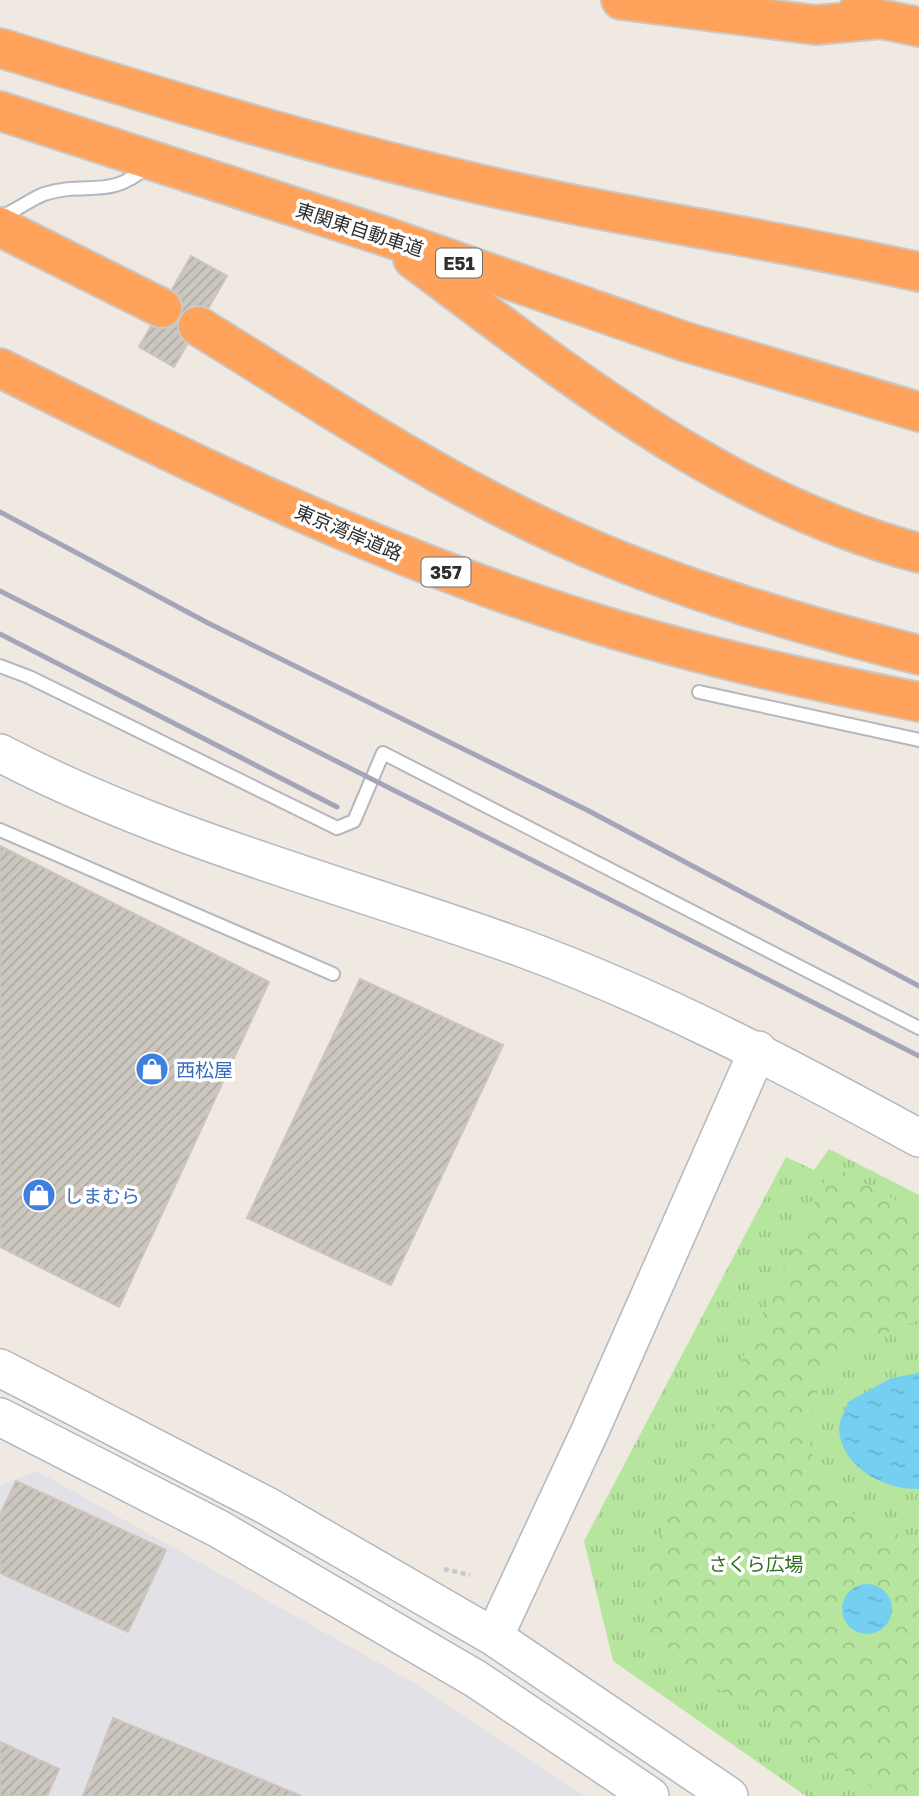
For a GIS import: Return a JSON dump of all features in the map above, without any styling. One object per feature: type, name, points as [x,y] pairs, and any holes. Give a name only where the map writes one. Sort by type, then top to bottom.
[{"type":"highway","points":[[621,0],[816,25],[881,19]]},
{"type":"highway","points":[[789,0],[919,27]]},
{"type":"highway","points":[[0,48],[256,127],[458,179],[638,219],[919,272]]},
{"type":"highway","name":"東関東自動車道","points":[[0,111],[384,236],[683,341],[919,412]]},
{"type":"highway","points":[[0,227],[162,307]]},
{"type":"highway","points":[[384,236],[619,412],[740,483],[861,537],[919,553]]},
{"type":"highway","points":[[198,326],[403,454],[544,528],[664,578],[804,625],[919,655]]},
{"type":"highway","name":"東京湾岸道路","points":[[0,368],[197,465],[446,572],[565,614],[694,652],[919,702]]},
{"type":"street","points":[[0,752],[204,841],[517,947],[607,981],[758,1050],[919,1138]]},
{"type":"street","points":[[494,1637],[590,1431],[758,1050]]},
{"type":"street","points":[[0,1368],[269,1507],[494,1637],[729,1796]]},
{"type":"street","points":[[0,1417],[219,1529],[477,1679],[650,1796]]},
{"type":"lane","points":[[0,217],[43,195],[82,187],[106,189],[122,186],[153,162]]},
{"type":"lane","points":[[0,666],[29,677],[337,828],[354,821],[383,753],[919,1028]]},
{"type":"lane","points":[[699,692],[919,740]]},
{"type":"lane","points":[[0,830],[333,974]]},
{"type":"shaded area","points":[[37,1471],[418,1685],[585,1796],[0,1796],[0,1485]]},
{"type":"green space","name":"さくら広場","points":[[829,1149],[919,1195],[919,1796],[806,1796],[613,1661],[584,1541],[786,1157],[814,1170]]},
{"type":"green space","name":"さくら広場","points":[[832,1165],[919,1213],[919,1320],[851,1347],[820,1384],[806,1428],[818,1476],[855,1516],[919,1541],[919,1796],[885,1796],[639,1638],[664,1589],[642,1574]],"holes":[[[872,1584],[890,1599],[891,1614],[867,1634],[851,1628]]]},
{"type":"water","points":[[919,1373],[919,1489],[892,1485],[867,1474],[847,1455],[839,1426],[848,1402],[891,1378]]},
{"type":"water","points":[[867,1584],[885,1591],[892,1609],[885,1627],[867,1634],[849,1627],[842,1609],[849,1591]]},
{"type":"building","points":[[191,256],[227,276],[174,367],[139,347]]},
{"type":"building","points":[[0,846],[269,982],[119,1307],[0,1247]]},
{"type":"building","points":[[360,979],[503,1045],[391,1285],[247,1218]]},
{"type":"building","points":[[16,1481],[166,1550],[128,1632],[0,1573],[0,1515]]},
{"type":"building","points":[[113,1718],[301,1796],[83,1796]]},
{"type":"building","points":[[0,1742],[59,1769],[47,1796],[0,1796]]},
{"type":"railway","points":[[0,512],[208,623],[587,810],[919,986]]},
{"type":"railway","points":[[0,591],[919,1056]]},
{"type":"railway","points":[[0,634],[337,807]]},
{"type":"place","name":"西松屋","points":[[152,1069]]},
{"type":"place","name":"しまむら","points":[[39,1195]]}]
